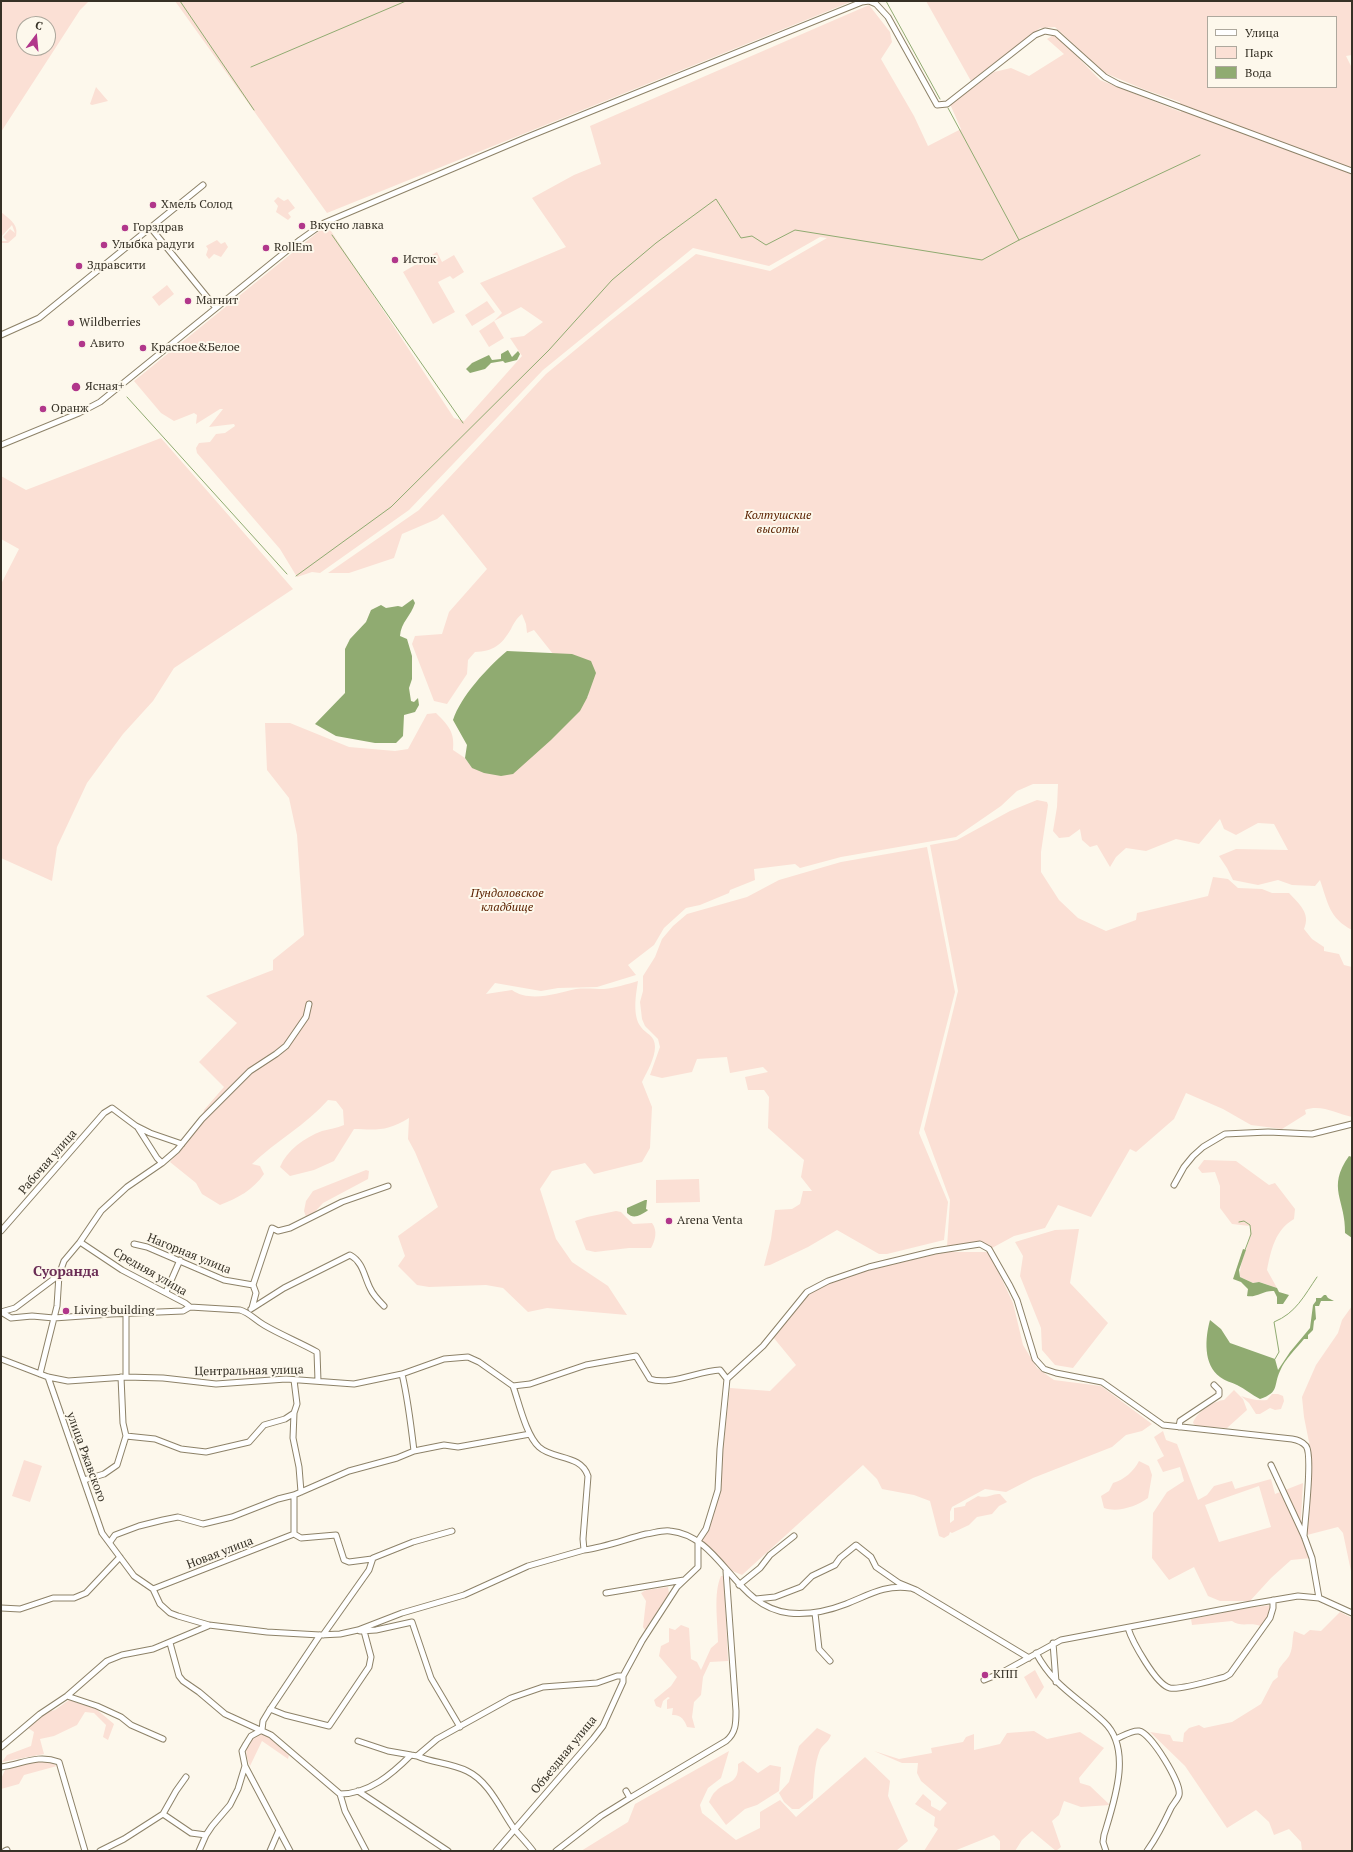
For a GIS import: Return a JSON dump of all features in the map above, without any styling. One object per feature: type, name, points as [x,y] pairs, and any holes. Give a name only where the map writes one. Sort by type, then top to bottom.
[{"type":"street","points":[[1,445],[79,413],[100,402],[300,240],[330,220],[525,138],[862,2],[869,1],[876,4],[888,17],[937,105],[947,104],[1036,35],[1045,32],[1056,32],[1105,77],[1118,84],[1352,171]]},
{"type":"street","points":[[1,335],[39,318],[203,185]]},
{"type":"street","points":[[150,227],[216,308]]},
{"type":"street","points":[[40,1374],[54,1318],[59,1275],[64,1261],[80,1242],[101,1211],[112,1200],[127,1187],[162,1163],[182,1144],[236,1083],[250,1071],[286,1046],[306,1017],[309,1004]]},
{"type":"street","name":"Рабочая улица","points":[[1,1231],[99,1119],[112,1108],[136,1126]]},
{"type":"street","points":[[1174,1185],[1184,1167],[1193,1156],[1203,1147],[1225,1134],[1268,1132],[1312,1134],[1352,1124]]},
{"type":"street","points":[[136,1126],[150,1133],[182,1144]]},
{"type":"street","points":[[136,1126],[157,1158],[162,1163]]},
{"type":"street","points":[[318,1381],[317,1352],[256,1321],[250,1311],[256,1293],[253,1285],[272,1228],[278,1231],[290,1228],[342,1202],[388,1186]]},
{"type":"street","name":"Средняя улица","points":[[80,1242],[122,1270],[166,1292],[190,1307]]},
{"type":"street","name":"Нагорная улица","points":[[134,1244],[147,1247],[180,1260],[224,1280],[253,1285]]},
{"type":"street","points":[[698,1541],[707,1525],[718,1490],[720,1449],[727,1378],[763,1346],[807,1292],[828,1281],[869,1267],[935,1251],[980,1244],[989,1248],[1010,1286],[1035,1360],[1044,1369],[1056,1373],[1102,1382],[1163,1425],[1292,1439],[1306,1445],[1308,1451],[1308,1476],[1304,1536]]},
{"type":"street","points":[[1,1312],[11,1318],[32,1316],[54,1318],[183,1311],[190,1307],[250,1311],[284,1288],[350,1255],[361,1265],[370,1289],[384,1306]]},
{"type":"street","points":[[166,1292],[180,1260]]},
{"type":"street","points":[[1,1312],[15,1308],[59,1275]]},
{"type":"street","points":[[84,1480],[104,1474],[117,1464],[126,1436],[123,1422],[123,1377],[126,1314]]},
{"type":"street","points":[[584,1550],[583,1539],[588,1476],[587,1471],[575,1462],[539,1447],[530,1434],[513,1386],[530,1384],[586,1365],[636,1356],[650,1379],[659,1382],[720,1370],[727,1378]]},
{"type":"street","name":"Центральная улица","points":[[1,1359],[48,1377],[61,1380],[79,1381],[123,1377],[163,1378],[216,1384],[294,1380],[354,1384],[402,1374],[444,1359],[468,1357],[479,1362],[513,1386]]},
{"type":"street","points":[[402,1374],[408,1400],[408,1412],[414,1451]]},
{"type":"street","name":"улица Ржавского","points":[[48,1377],[62,1421],[68,1434],[102,1532],[134,1576],[153,1590]]},
{"type":"street","points":[[294,1380],[297,1404],[294,1413],[293,1438],[299,1467],[301,1492]]},
{"type":"street","points":[[1179,1427],[1180,1421],[1219,1395],[1219,1390],[1214,1385]]},
{"type":"street","points":[[126,1436],[155,1439],[180,1449],[206,1452],[249,1442],[264,1425],[285,1419],[294,1413]]},
{"type":"street","points":[[110,1542],[115,1535],[139,1526],[178,1517],[203,1524],[232,1517],[278,1499],[294,1496],[349,1471],[396,1458],[414,1451],[444,1445],[458,1447],[530,1434]]},
{"type":"street","points":[[1271,1465],[1304,1536],[1312,1558],[1319,1598]]},
{"type":"street","points":[[294,1496],[294,1534],[301,1538],[336,1535],[344,1560],[349,1562],[372,1559],[413,1542],[452,1531]]},
{"type":"street","points":[[153,1590],[160,1604],[170,1613],[209,1626],[267,1632],[322,1635],[358,1630],[402,1613],[464,1595],[528,1566],[584,1550],[662,1531],[682,1533],[698,1541],[739,1585],[756,1599],[781,1611],[789,1613],[815,1613],[835,1608],[880,1590],[896,1587],[910,1588]]},
{"type":"street","name":"Новая улица","points":[[153,1590],[294,1534]]},
{"type":"street","points":[[739,1585],[760,1568],[770,1555],[794,1536]]},
{"type":"street","name":"Объездная улица","points":[[496,1851],[602,1726],[623,1682],[623,1676],[642,1641],[678,1587],[698,1567],[698,1541]]},
{"type":"street","points":[[756,1599],[775,1597],[801,1587],[812,1576],[835,1565],[840,1558],[856,1545],[871,1557],[876,1567],[899,1583],[962,1617],[1030,1658]]},
{"type":"street","points":[[1,1608],[20,1609],[53,1598],[74,1598],[86,1593],[120,1557]]},
{"type":"street","points":[[262,1730],[263,1721],[270,1709],[369,1570],[372,1559]]},
{"type":"street","points":[[556,1851],[601,1816],[726,1741],[734,1732],[736,1711],[726,1570]]},
{"type":"street","points":[[606,1593],[685,1580]]},
{"type":"street","points":[[984,1680],[1030,1658],[1036,1653],[1061,1640],[1273,1600],[1298,1596],[1319,1598],[1352,1613]]},
{"type":"street","points":[[1128,1628],[1138,1648],[1163,1684],[1171,1688],[1180,1688],[1226,1677],[1230,1674],[1270,1618],[1273,1608],[1273,1600]]},
{"type":"street","points":[[815,1613],[820,1649],[830,1661]]},
{"type":"street","points":[[358,1630],[376,1630],[412,1622],[431,1678],[460,1727]]},
{"type":"street","points":[[1,1747],[40,1714],[67,1696],[107,1661],[122,1655],[153,1649],[209,1626]]},
{"type":"street","points":[[270,1709],[286,1715],[329,1726],[369,1667],[371,1657],[364,1631]]},
{"type":"street","points":[[170,1643],[179,1676],[183,1681],[199,1692],[225,1714],[271,1735],[340,1794],[345,1811],[366,1851]]},
{"type":"street","points":[[1054,1643],[1056,1682]]},
{"type":"street","points":[[1036,1653],[1045,1670],[1056,1682],[1073,1698],[1105,1722],[1116,1739],[1120,1776],[1104,1835],[1106,1851]]},
{"type":"street","points":[[417,1756],[437,1739],[502,1702],[543,1687],[598,1683],[617,1676],[623,1676]]},
{"type":"street","points":[[67,1696],[97,1706],[121,1717],[131,1725],[163,1738]]},
{"type":"street","points":[[262,1730],[251,1736],[242,1751],[245,1766],[290,1851]]},
{"type":"street","points":[[1116,1739],[1133,1732],[1142,1732],[1153,1743],[1178,1785],[1179,1796],[1160,1832],[1147,1851]]},
{"type":"street","points":[[358,1741],[388,1750],[417,1756],[429,1761],[455,1766],[468,1771],[480,1779],[515,1830],[533,1851]]},
{"type":"street","points":[[340,1794],[350,1794],[382,1782],[411,1755]]},
{"type":"street","points":[[1,1767],[36,1758],[50,1759],[59,1762],[85,1851]]},
{"type":"street","points":[[199,1851],[212,1826],[230,1805],[238,1789],[245,1766]]},
{"type":"street","points":[[100,1851],[124,1839],[163,1814],[186,1777]]},
{"type":"street","points":[[358,1791],[448,1851]]},
{"type":"street","points":[[626,1791],[630,1798]]},
{"type":"street","points":[[163,1814],[178,1823],[182,1829],[191,1833],[206,1835]]},
{"type":"street","points":[[270,1851],[279,1830]]},
{"type":"green space","points":[[1,1],[89,1],[80,10],[56,47],[56,16],[16,16],[16,56],[50,56],[1,132]]},
{"type":"green space","points":[[175,1],[853,1],[327,213]]},
{"type":"green space","points":[[926,1],[1352,1],[1352,55],[1346,56],[1352,68],[1352,930],[1338,920],[1330,909],[1320,880],[1315,886],[1292,885],[1278,880],[1258,885],[1233,880],[1219,856],[1236,849],[1288,850],[1274,824],[1258,823],[1236,835],[1224,829],[1220,819],[1199,844],[1176,839],[1146,851],[1126,848],[1116,857],[1110,867],[1097,845],[1090,847],[1082,840],[1080,829],[1069,837],[1059,838],[1053,831],[1057,807],[1058,784],[1033,784],[1017,791],[1001,806],[956,837],[841,857],[800,868],[795,864],[754,869],[755,880],[730,890],[729,893],[700,905],[686,908],[664,928],[654,945],[628,965],[636,975],[597,987],[558,988],[541,991],[495,983],[486,994],[512,990],[527,996],[544,996],[576,989],[604,989],[638,981],[635,1005],[636,1017],[643,1030],[654,1040],[655,1043],[655,1051],[652,1060],[642,1082],[652,1107],[650,1148],[642,1162],[594,1174],[585,1163],[552,1171],[540,1189],[556,1239],[572,1262],[608,1286],[627,1315],[547,1308],[528,1312],[503,1288],[486,1285],[429,1287],[417,1285],[398,1266],[405,1256],[398,1236],[438,1207],[408,1139],[409,1118],[383,1129],[354,1129],[334,1161],[314,1170],[290,1176],[280,1167],[287,1155],[297,1145],[322,1131],[344,1125],[343,1110],[336,1101],[328,1100],[301,1125],[252,1164],[260,1166],[264,1174],[250,1189],[220,1205],[202,1194],[196,1183],[170,1162],[202,1122],[204,1110],[224,1087],[199,1062],[237,1023],[206,996],[273,970],[273,960],[304,935],[297,835],[289,798],[267,770],[265,723],[290,723],[349,747],[395,751],[408,749],[427,714],[436,713],[450,729],[453,738],[453,750],[465,758],[472,768],[589,696],[584,693],[534,630],[527,633],[526,624],[522,614],[517,619],[504,640],[492,649],[475,652],[468,660],[467,674],[447,704],[434,701],[412,644],[415,636],[442,634],[449,612],[487,569],[443,514],[437,519],[402,534],[394,558],[349,573],[328,573],[419,510],[546,374],[609,322],[696,254],[770,271],[827,238],[820,237],[769,266],[693,248],[543,370],[409,510],[320,573],[312,572],[297,577],[280,549],[197,453],[196,448],[199,443],[210,442],[216,434],[225,433],[235,426],[234,424],[209,427],[223,409],[220,409],[196,424],[197,415],[194,413],[174,421],[161,413],[134,381],[323,228],[331,231],[454,418],[464,421],[522,356],[510,338],[524,336],[543,322],[521,307],[494,321],[502,313],[480,283],[566,247],[532,198],[574,175],[601,164],[590,126],[869,5],[890,32],[892,42],[881,59],[914,116],[928,146],[961,129],[950,104],[994,72],[1011,68],[1029,76],[1064,54],[1047,39],[1055,34],[1100,80],[1181,112],[1180,102],[1143,89],[1105,73],[1055,27],[1040,28],[971,81]]},
{"type":"green space","points":[[96,87],[108,101],[92,105],[90,104]]},
{"type":"green space","points":[[278,197],[284,201],[288,199],[295,208],[288,213],[291,217],[288,220],[276,212],[278,206],[274,201]]},
{"type":"green space","points":[[1,212],[13,222],[17,232],[16,236],[8,243],[1,243],[1,241],[7,241],[3,237],[10,229],[15,233],[12,225],[1,237]]},
{"type":"green space","points":[[217,240],[221,244],[225,242],[228,247],[221,257],[214,254],[209,259],[206,255],[208,249],[206,246]]},
{"type":"green space","points":[[437,252],[442,262],[454,255],[464,272],[453,279],[450,276],[438,282],[455,312],[433,324],[403,272]]},
{"type":"green space","points":[[167,285],[174,294],[159,306],[152,297]]},
{"type":"green space","points":[[487,301],[495,312],[472,326],[465,315]]},
{"type":"green space","points":[[494,321],[504,338],[489,347],[479,331]]},
{"type":"green space","points":[[161,438],[293,589],[174,668],[153,701],[123,734],[87,783],[57,847],[52,881],[1,858],[1,584],[19,549],[1,539],[1,476],[26,490]]},
{"type":"green space","points":[[1037,800],[1047,802],[1048,805],[1041,852],[1041,872],[1059,900],[1078,918],[1106,931],[1136,920],[1137,913],[1208,896],[1213,877],[1228,879],[1238,888],[1262,889],[1272,893],[1289,893],[1305,913],[1306,923],[1304,929],[1312,939],[1324,947],[1324,951],[1339,954],[1344,965],[1352,967],[1352,1117],[1323,1109],[1311,1108],[1305,1110],[1306,1114],[1282,1129],[1251,1125],[1223,1109],[1186,1093],[1174,1119],[1136,1152],[1130,1149],[1091,1217],[1058,1205],[1045,1228],[1014,1236],[992,1248],[977,1244],[947,1247],[950,1200],[924,1129],[958,991],[930,845],[957,840],[1010,811]]},
{"type":"green space","points":[[927,847],[955,992],[919,1133],[948,1202],[944,1240],[887,1254],[879,1254],[837,1230],[808,1247],[770,1265],[764,1266],[771,1239],[775,1210],[792,1209],[800,1204],[803,1191],[812,1191],[801,1177],[804,1160],[768,1128],[769,1097],[764,1090],[748,1090],[745,1077],[768,1072],[763,1067],[730,1073],[727,1057],[697,1059],[692,1072],[662,1078],[650,1075],[660,1047],[658,1039],[645,1026],[642,1019],[640,1002],[643,991],[643,976],[655,957],[662,939],[673,926],[687,914],[747,897],[779,880],[841,862]]},
{"type":"green space","points":[[1204,1160],[1236,1161],[1269,1185],[1275,1183],[1295,1209],[1294,1219],[1282,1229],[1272,1248],[1267,1270],[1277,1288],[1259,1282],[1253,1283],[1240,1277],[1241,1264],[1249,1239],[1250,1226],[1232,1224],[1220,1208],[1220,1186],[1215,1172],[1202,1173],[1198,1168]]},
{"type":"green space","points":[[366,1170],[369,1171],[368,1179],[323,1203],[312,1215],[306,1217],[304,1211],[306,1201],[313,1191]]},
{"type":"green space","points":[[699,1179],[700,1202],[656,1203],[656,1180]]},
{"type":"green space","points":[[616,1211],[621,1212],[633,1224],[652,1223],[655,1229],[655,1236],[651,1248],[629,1248],[595,1252],[586,1250],[575,1221]]},
{"type":"green space","points":[[1079,1229],[1070,1283],[1108,1323],[1073,1368],[1055,1365],[1042,1350],[1041,1328],[1020,1276],[1023,1256],[1015,1242],[1055,1230]]},
{"type":"green space","points":[[945,1252],[989,1252],[1013,1303],[1023,1345],[1037,1368],[1054,1380],[1101,1386],[1152,1424],[1142,1431],[1126,1435],[1112,1447],[1033,1478],[1006,1492],[985,1489],[952,1507],[950,1512],[950,1523],[954,1520],[954,1508],[965,1506],[966,1503],[978,1496],[985,1497],[1000,1494],[1007,1502],[999,1506],[992,1514],[977,1517],[969,1525],[952,1533],[950,1532],[949,1535],[944,1538],[939,1536],[930,1501],[914,1495],[882,1489],[877,1479],[863,1465],[742,1575],[730,1570],[701,1539],[717,1500],[730,1388],[770,1391],[796,1365],[773,1337],[808,1295],[829,1283],[849,1275]]},
{"type":"green space","points":[[1352,1306],[1352,1576],[1343,1533],[1338,1527],[1307,1535],[1311,1452],[1304,1417],[1302,1397],[1316,1365],[1338,1333],[1342,1320]]},
{"type":"green space","points":[[1234,1390],[1243,1399],[1247,1410],[1227,1428],[1196,1426],[1193,1423],[1201,1412],[1215,1403],[1224,1400]]},
{"type":"green space","points":[[1272,1394],[1283,1396],[1284,1401],[1281,1409],[1275,1410],[1270,1408],[1260,1414],[1256,1414],[1249,1403],[1241,1396],[1254,1400],[1267,1400]]},
{"type":"green space","points":[[1163,1431],[1166,1440],[1177,1444],[1198,1500],[1207,1495],[1214,1486],[1232,1481],[1235,1489],[1271,1479],[1275,1494],[1303,1483],[1300,1535],[1311,1558],[1291,1560],[1271,1578],[1250,1601],[1220,1601],[1208,1596],[1194,1567],[1169,1580],[1152,1558],[1153,1513],[1167,1492],[1184,1481],[1180,1467],[1163,1472],[1157,1460],[1164,1456],[1154,1437]],"holes":[[[1259,1486],[1271,1527],[1219,1542],[1205,1505]]]},
{"type":"green space","points":[[24,1460],[42,1466],[30,1502],[12,1496]]},
{"type":"green space","points":[[1139,1461],[1149,1466],[1152,1475],[1148,1498],[1127,1508],[1115,1510],[1104,1508],[1101,1496],[1109,1491],[1113,1483],[1128,1475]]},
{"type":"green space","points":[[721,1576],[724,1576],[728,1661],[710,1662],[703,1677],[701,1695],[694,1702],[692,1717],[695,1728],[687,1727],[682,1718],[677,1715],[672,1715],[673,1708],[667,1709],[667,1700],[670,1698],[668,1697],[663,1701],[661,1708],[656,1706],[654,1700],[671,1686],[677,1677],[659,1656],[661,1646],[669,1642],[669,1628],[675,1630],[681,1625],[689,1628],[691,1659],[697,1662],[701,1670],[711,1648],[718,1642],[716,1608],[717,1591]]},
{"type":"green space","points":[[668,1587],[669,1593],[645,1630],[643,1627],[646,1601],[641,1593],[646,1590]]},
{"type":"green space","points":[[1272,1605],[1268,1618],[1262,1627],[1258,1625],[1239,1624],[1232,1621],[1192,1625],[1191,1619],[1223,1613],[1230,1610]]},
{"type":"green space","points":[[1340,1612],[1352,1618],[1352,1851],[1302,1851],[1301,1842],[1289,1829],[1274,1835],[1269,1822],[1256,1810],[1227,1828],[1185,1766],[1150,1732],[1170,1735],[1173,1741],[1183,1742],[1184,1733],[1189,1728],[1199,1725],[1204,1728],[1232,1722],[1261,1704],[1273,1681],[1278,1677],[1278,1670],[1290,1654],[1294,1631],[1304,1635],[1310,1630],[1321,1631]]},
{"type":"green space","points":[[1035,1670],[1044,1687],[1036,1699],[1024,1677]]},
{"type":"green space","points":[[69,1700],[96,1709],[114,1724],[108,1740],[103,1737],[106,1725],[94,1713],[85,1712],[77,1725],[54,1736],[40,1739],[44,1754],[2,1762],[7,1755],[31,1746],[34,1732],[28,1728],[47,1712],[55,1710]]},
{"type":"green space","points":[[817,1728],[831,1735],[821,1748],[818,1755],[813,1798],[799,1809],[792,1809],[784,1802],[779,1793],[789,1782],[799,1746]]},
{"type":"green space","points":[[1034,1731],[1047,1739],[1080,1732],[1104,1748],[1079,1778],[1080,1783],[1090,1786],[1110,1805],[1081,1807],[1064,1801],[1059,1815],[1052,1821],[1061,1847],[1056,1851],[1032,1831],[1022,1840],[1015,1851],[1000,1851],[1000,1841],[994,1835],[954,1851],[924,1851],[938,1829],[934,1826],[935,1817],[915,1804],[923,1794],[931,1801],[931,1806],[940,1811],[947,1803],[921,1781],[917,1773],[918,1763],[902,1763],[874,1751],[899,1759],[932,1753],[931,1748],[963,1742],[966,1737],[974,1734],[974,1750],[1000,1744],[1007,1733]]},
{"type":"green space","points":[[260,1734],[269,1737],[276,1742],[289,1755],[288,1759],[262,1741],[250,1766],[246,1751],[247,1747],[255,1737]]},
{"type":"green space","points":[[729,1751],[721,1778],[708,1788],[700,1805],[702,1813],[736,1840],[760,1828],[760,1812],[780,1800],[796,1817],[865,1757],[890,1781],[888,1796],[908,1841],[896,1851],[581,1851],[628,1822],[635,1804]]},
{"type":"green space","points":[[37,1761],[49,1762],[57,1766],[24,1775],[19,1784],[1,1789],[1,1779],[5,1770]]},
{"type":"green space","points":[[743,1761],[758,1773],[770,1765],[781,1767],[779,1791],[757,1805],[745,1809],[726,1825],[709,1802],[715,1792],[737,1776],[738,1764]]},
{"type":"water","points":[[508,350],[512,357],[518,351],[520,354],[517,360],[505,363],[503,361],[491,363],[485,369],[470,373],[466,369],[472,363],[489,355],[492,360],[501,359],[501,354]]},
{"type":"water","points":[[413,599],[415,603],[402,627],[400,636],[407,639],[412,656],[412,679],[409,688],[411,701],[414,702],[418,698],[419,705],[415,712],[404,715],[403,736],[396,743],[375,743],[336,736],[315,724],[345,693],[345,649],[350,639],[366,622],[371,610],[381,605],[386,608],[398,606],[402,607]]},
{"type":"water","points":[[507,651],[572,654],[591,661],[596,673],[587,698],[580,711],[551,740],[513,774],[501,776],[484,773],[472,768],[465,758],[467,745],[453,720],[468,692],[491,666]]},
{"type":"water","points":[[1349,1156],[1352,1157],[1352,1238],[1345,1233],[1345,1222],[1338,1186],[1342,1167]]},
{"type":"water","points":[[647,1200],[647,1211],[635,1216],[627,1213],[627,1208]]},
{"type":"water","points":[[1243,1249],[1246,1250],[1239,1270],[1240,1277],[1253,1283],[1259,1282],[1277,1288],[1279,1292],[1289,1295],[1283,1304],[1277,1304],[1277,1297],[1274,1291],[1254,1296],[1247,1296],[1248,1289],[1241,1282],[1233,1279]]},
{"type":"water","points":[[1324,1295],[1334,1301],[1321,1301],[1319,1306],[1315,1306],[1316,1319],[1314,1321],[1313,1330],[1308,1335],[1308,1339],[1304,1339],[1285,1362],[1278,1376],[1275,1388],[1271,1394],[1260,1399],[1214,1372],[1208,1358],[1206,1343],[1210,1320],[1221,1329],[1230,1343],[1275,1359],[1278,1370],[1290,1352],[1310,1328],[1313,1305],[1316,1298],[1321,1298]]},
{"type":"waterway","points":[[180,1],[254,110]]},
{"type":"waterway","points":[[251,67],[406,1]]},
{"type":"waterway","points":[[886,1],[940,99]]},
{"type":"waterway","points":[[948,108],[1019,240]]},
{"type":"waterway","points":[[296,576],[391,507],[549,350],[612,280],[656,243],[716,199],[741,238],[752,236],[766,245],[795,230],[982,260],[1019,240],[1200,155]]},
{"type":"waterway","points":[[332,235],[463,423]]},
{"type":"waterway","points":[[127,397],[287,574]]},
{"type":"waterway","points":[[1239,1222],[1244,1221],[1250,1225],[1251,1234],[1245,1250]]},
{"type":"waterway","points":[[1275,1359],[1279,1352],[1274,1322],[1294,1309],[1317,1277]]},
{"type":"place","name":"Хмель Солод","points":[[153,205]]},
{"type":"place","name":"Вкусно лавка","points":[[302,226]]},
{"type":"place","name":"Горздрав","points":[[125,228]]},
{"type":"place","name":"Улыбка радуги","points":[[104,245]]},
{"type":"place","name":"RollEm","points":[[266,248]]},
{"type":"place","name":"Исток","points":[[395,260]]},
{"type":"place","name":"Здравсити","points":[[79,266]]},
{"type":"place","name":"Магнит","points":[[188,301]]},
{"type":"place","name":"Wildberries","points":[[71,323]]},
{"type":"place","name":"Авито","points":[[82,344]]},
{"type":"place","name":"Красное&Белое","points":[[143,348]]},
{"type":"place","name":"Ясная+","points":[[76,387]]},
{"type":"place","name":"Оранж","points":[[43,409]]},
{"type":"place","name":"Arena Venta","points":[[669,1221]]},
{"type":"place","name":"Living building","points":[[66,1311]]},
{"type":"place","name":"КПП","points":[[985,1675]]},
{"type":"district","name":"Суоранда","points":[[66,1272]]},
{"type":"park label","name":"Колтушские высоты","points":[[778,523]]},
{"type":"park label","name":"Пундоловское кладбище","points":[[507,901]]}]
